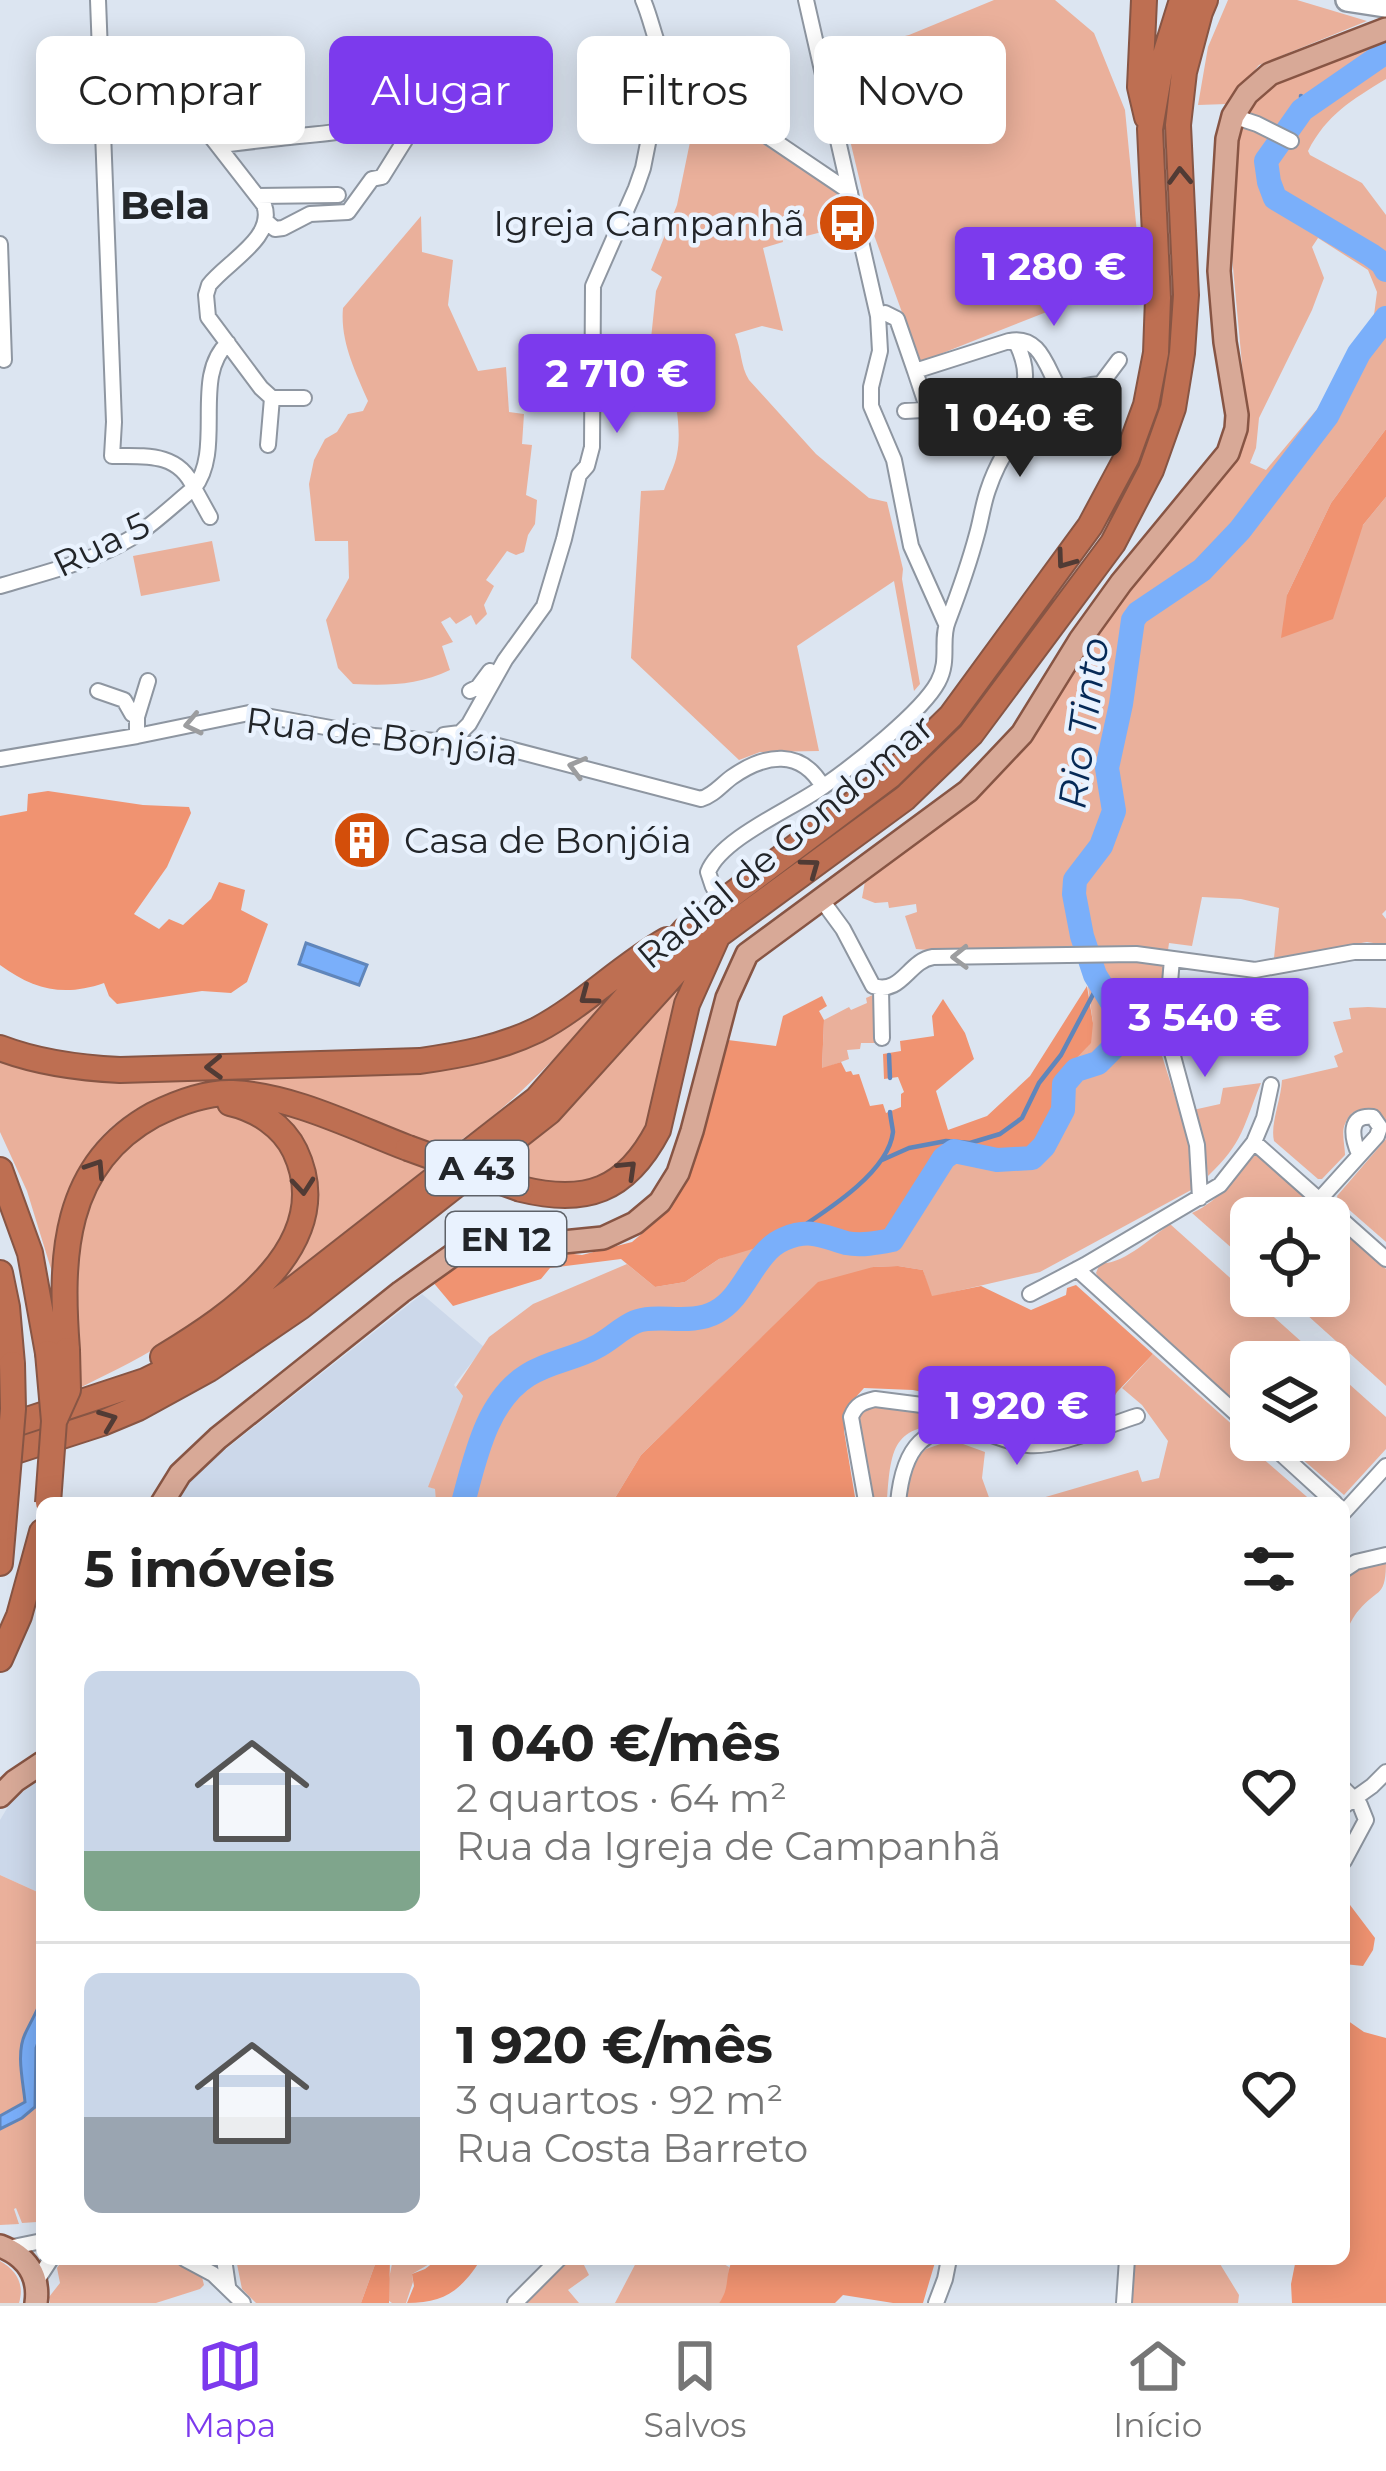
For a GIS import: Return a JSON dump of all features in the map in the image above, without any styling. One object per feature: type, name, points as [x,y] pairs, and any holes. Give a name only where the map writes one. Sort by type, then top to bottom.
[{"type":"highway","points":[[1144,0],[1140,86],[1150,129]]},
{"type":"highway","name":"Radial de Gondomar","points":[[0,1429],[145,1381],[204,1352],[291,1291],[537,1100],[685,929],[890,776],[951,716],[1090,526],[1127,457],[1146,405],[1156,353],[1158,298],[1150,129],[1160,71],[1182,0]]},
{"type":"highway","name":"Radial de Gondomar","points":[[0,1456],[138,1408],[209,1369],[300,1307],[549,1112],[692,955],[905,798],[971,734],[1113,543],[1151,470],[1173,408],[1186,296],[1178,125],[1184,73],[1205,0]]},
{"type":"highway","points":[[0,1048],[45,1062],[120,1070],[420,1061],[468,1054],[537,1029],[685,929]]},
{"type":"highway","points":[[58,1352],[64,1259],[86,1184],[106,1153],[134,1125],[170,1106],[226,1093],[274,1100],[521,1189],[563,1197],[601,1190],[633,1167],[658,1130],[687,1004],[717,937]]},
{"type":"highway","points":[[99,1396],[182,1345],[247,1296],[280,1264],[300,1230],[306,1187],[289,1139],[276,1125],[242,1106],[192,1100]]},
{"type":"highway","points":[[0,1170],[30,1253],[68,1390],[54,1421],[48,1497]]},
{"type":"highway","points":[[0,1274],[7,1307],[13,1409],[0,1563]]},
{"type":"highway","points":[[0,1659],[19,1616],[36,1556]]},
{"type":"main road","points":[[1346,0],[1384,6]]},
{"type":"main road","points":[[1233,116],[1246,94],[1270,74],[1386,29]]},
{"type":"main road","name":"EN 12","points":[[166,1497],[180,1474],[218,1438],[460,1250],[488,1240],[603,1238],[634,1223],[660,1202],[678,1173],[727,998],[751,941],[821,899],[968,791],[1033,719],[1080,640],[1121,584],[1228,453],[1237,415],[1219,271],[1227,139],[1233,116]]},
{"type":"main road","points":[[0,1796],[36,1767]]},
{"type":"main road","points":[[4,2247],[29,2266],[37,2295]]},
{"type":"street","points":[[98,0],[99,36]]},
{"type":"street","points":[[643,0],[656,36]]},
{"type":"street","points":[[806,0],[878,316],[880,351],[871,406],[894,460],[911,546],[946,624]]},
{"type":"street","points":[[218,144],[264,205],[267,222],[275,229],[310,214],[348,212],[372,179],[382,176],[433,90],[427,80],[416,77],[400,84],[361,126],[305,134]]},
{"type":"street","points":[[1233,116],[1292,141]]},
{"type":"street","name":"Rua 5","points":[[103,144],[112,456],[169,459],[180,466],[211,517]]},
{"type":"street","points":[[221,148],[229,144]]},
{"type":"street","points":[[470,691],[511,650],[544,606],[579,475],[590,457],[592,286],[637,188],[648,144]]},
{"type":"street","points":[[777,144],[850,192]]},
{"type":"street","points":[[257,196],[338,195]]},
{"type":"street","points":[[267,222],[258,237],[208,285],[208,317],[272,398],[304,398]]},
{"type":"street","points":[[0,244],[4,360]]},
{"type":"street","points":[[878,316],[889,313],[897,320],[928,410]]},
{"type":"street","points":[[915,371],[1022,339],[1036,346],[1064,395]]},
{"type":"street","points":[[905,411],[1013,404],[1023,391],[1026,370],[1017,344],[1009,341]]},
{"type":"street","points":[[194,488],[202,479],[206,458],[215,356],[228,343]]},
{"type":"street","points":[[713,887],[708,872],[719,855],[823,787],[931,694],[946,658],[946,624],[993,477],[1010,446],[1050,402],[1101,384],[1119,360]]},
{"type":"street","points":[[268,445],[272,398]]},
{"type":"street","name":"Rua 5","points":[[0,590],[119,544],[194,488]]},
{"type":"street","points":[[430,742],[460,733],[469,724],[511,650]]},
{"type":"street","points":[[137,736],[137,717],[148,681]]},
{"type":"street","points":[[98,691],[122,698],[137,717]]},
{"type":"street","name":"Rua de Bonjóia","points":[[0,759],[249,712],[374,736],[504,748],[690,797],[706,798],[740,772],[783,759],[809,766],[823,787]]},
{"type":"street","points":[[821,899],[873,986],[881,989],[894,986],[927,958],[1136,954],[1256,970],[1354,952],[1386,952]]},
{"type":"street","points":[[1172,959],[1170,1045],[1197,1145],[1200,1198]]},
{"type":"street","points":[[881,989],[882,1038]]},
{"type":"street","points":[[1030,1294],[1200,1198],[1233,1172],[1254,1142],[1271,1085]]},
{"type":"street","points":[[1254,1142],[1316,1197]]},
{"type":"street","points":[[1322,1197],[1359,1154]]},
{"type":"street","points":[[1350,1227],[1386,1259]]},
{"type":"street","points":[[1077,1269],[1230,1408]]},
{"type":"street","points":[[865,1497],[852,1427],[854,1409],[861,1402],[875,1399],[961,1410],[982,1432]]},
{"type":"street","points":[[899,1497],[901,1472],[909,1455],[921,1441],[950,1429],[1028,1445],[1056,1442],[1137,1416]]},
{"type":"street","points":[[1289,1461],[1328,1497]]},
{"type":"street","points":[[1350,1505],[1386,1466]]},
{"type":"street","points":[[1350,1566],[1386,1556]]},
{"type":"street","points":[[1350,1797],[1386,1772]]},
{"type":"street","points":[[1350,1800],[1365,1812],[1366,1820],[1350,1850]]},
{"type":"street","points":[[4,2247],[36,2242]]},
{"type":"street","points":[[37,2295],[49,2265]]},
{"type":"street","points":[[196,2265],[228,2286],[243,2303]]},
{"type":"street","points":[[225,2265],[228,2286]]},
{"type":"street","points":[[515,2303],[553,2265]]},
{"type":"street","points":[[936,2303],[948,2265]]},
{"type":"street","points":[[1124,2303],[1127,2265]]},
{"type":"shaded area","points":[[994,0],[1055,0],[1094,33],[1125,110],[1143,295],[1067,304],[920,362],[870,224],[851,144],[1006,144],[1006,36],[905,36]]},
{"type":"shaded area","points":[[1228,0],[1297,0],[1367,21],[1259,65],[1227,104],[1198,105],[1208,47]]},
{"type":"shaded area","points":[[1386,34],[1386,79],[1332,117],[1308,151],[1362,183],[1386,215],[1386,429],[1331,503],[1287,595],[1363,525],[1386,497],[1386,910],[1382,914],[1386,945],[1367,942],[1274,958],[1279,908],[1202,897],[1192,946],[1169,943],[1156,1037],[1190,1144],[1193,1189],[1040,1272],[931,1297],[923,1270],[873,1267],[761,1338],[641,1455],[616,1497],[436,1497],[435,1489],[428,1487],[463,1396],[456,1387],[489,1337],[533,1304],[627,1264],[655,1287],[685,1282],[719,1259],[816,1225],[854,1237],[900,1216],[923,1170],[956,1144],[1002,1155],[1055,1090],[1093,1023],[1085,965],[1077,948],[916,949],[905,916],[917,912],[916,904],[889,908],[888,902],[862,898],[866,876],[928,830],[1237,457],[1246,407],[1231,246],[1237,140],[1247,114],[1268,89]],"holes":[[[1318,238],[1368,270],[1377,292],[1374,315],[1358,337],[1339,383],[1266,470],[1250,463],[1259,418],[1324,278],[1312,247]]]},
{"type":"shaded area","points":[[690,144],[763,144],[836,192],[842,213],[831,217],[834,229],[798,238],[794,224],[780,227],[783,242],[763,248],[783,331],[762,326],[735,334],[749,380],[816,454],[869,498],[887,502],[903,569],[920,684],[914,691],[894,581],[797,646],[819,751],[760,752],[739,760],[631,658],[641,491],[664,490],[679,442],[670,381],[650,348],[662,277],[651,270],[677,205]]},
{"type":"shaded area","points":[[421,216],[422,252],[453,260],[448,305],[478,371],[506,367],[509,412],[524,414],[522,444],[532,445],[526,495],[537,500],[535,524],[524,552],[507,551],[486,580],[494,586],[484,605],[487,614],[476,625],[471,615],[456,624],[450,617],[441,622],[453,642],[442,646],[450,670],[403,683],[353,684],[338,668],[326,620],[349,578],[348,541],[315,541],[309,484],[325,439],[337,432],[348,414],[363,411],[368,401],[346,344],[343,308]]},
{"type":"shaded area","points":[[1386,429],[1386,497],[1363,525],[1333,619],[1281,638],[1287,595],[1331,503]]},
{"type":"shaded area","points":[[212,541],[220,581],[141,596],[133,556]]},
{"type":"shaded area","points":[[48,791],[189,807],[191,813],[167,867],[134,914],[159,929],[169,919],[183,925],[211,899],[219,882],[245,890],[241,910],[268,924],[247,982],[231,993],[202,991],[117,1004],[104,983],[76,990],[50,989],[0,965],[0,816],[27,811],[28,794]]},
{"type":"shaded area","points":[[696,965],[644,1141],[603,1180],[541,1188],[490,1168]]},
{"type":"shaded area","points":[[628,975],[521,1092],[446,1150],[224,1084],[149,1102],[108,1131],[78,1172],[52,1272],[27,1191],[0,1132],[0,1052],[32,1063],[475,1056]]},
{"type":"shaded area","points":[[1087,986],[1091,1043],[1063,1072],[1054,1110],[1042,1133],[1026,1151],[1002,1155],[956,1145],[935,1155],[900,1216],[876,1237],[854,1237],[816,1225],[719,1259],[685,1282],[655,1287],[621,1259],[550,1268],[541,1279],[453,1306],[432,1281],[491,1250],[582,1255],[632,1242],[671,1209],[698,1144],[728,1040],[776,1046],[783,1016],[822,996],[827,1006],[819,1011],[824,1020],[822,1068],[841,1062],[846,1072],[859,1074],[870,1106],[883,1104],[886,1113],[901,1107],[904,1092],[898,1077],[884,1079],[883,1054],[901,1051],[900,1041],[934,1036],[932,1016],[943,999],[965,1033],[974,1059],[936,1091],[948,1130],[987,1116],[1030,1076]]},
{"type":"shaded area","points":[[875,994],[878,1043],[861,1043],[860,1049],[847,1050],[849,1059],[822,1069],[824,1020],[867,1003],[866,998]]},
{"type":"shaded area","points":[[1349,1008],[1386,1008],[1386,1122],[1370,1111],[1353,1113],[1344,1127],[1345,1155],[1318,1179],[1274,1141],[1282,1080],[1338,1067],[1334,1056],[1343,1052],[1333,1022],[1351,1019]]},
{"type":"shaded area","points":[[1261,1083],[1236,1143],[1208,1176],[1203,1137],[1193,1110],[1220,1104],[1223,1088]]},
{"type":"shaded area","points":[[201,1106],[245,1114],[280,1148],[293,1195],[284,1232],[261,1267],[228,1299],[149,1352],[77,1389],[73,1286],[80,1219],[96,1182],[144,1127]]},
{"type":"shaded area","points":[[266,1106],[430,1165],[264,1295],[310,1194]]},
{"type":"shaded area","points":[[1386,1139],[1386,1242],[1350,1210],[1350,1197],[1337,1196]]},
{"type":"shaded area","points":[[1256,1154],[1304,1197],[1230,1197],[1230,1246],[1192,1213],[1219,1194]]},
{"type":"shaded area","points":[[1170,1224],[1230,1278],[1230,1317],[1274,1317],[1301,1341],[1230,1341],[1230,1397],[1101,1283],[1096,1273],[1100,1263],[1127,1255]]},
{"type":"shaded area","points":[[1350,1237],[1386,1269],[1386,1386],[1350,1354],[1350,1341],[1336,1341],[1309,1317],[1350,1317]]},
{"type":"shaded area","points":[[873,1267],[923,1270],[932,1296],[981,1286],[1031,1310],[1066,1295],[1067,1288],[1076,1285],[1153,1354],[1108,1407],[1048,1430],[1023,1433],[958,1400],[913,1390],[864,1388],[846,1408],[844,1431],[855,1497],[616,1497],[641,1455],[818,1282]]},
{"type":"shaded area","points":[[422,1294],[484,1347],[454,1385],[463,1396],[429,1487],[435,1489],[436,1497],[179,1497],[192,1476]]},
{"type":"shaded area","points":[[1153,1354],[1230,1423],[1230,1461],[1266,1461],[1307,1497],[1046,1497],[1138,1470],[1142,1482],[1159,1478],[1168,1441],[1142,1405],[1122,1388]]},
{"type":"shaded area","points":[[1350,1385],[1386,1417],[1386,1449],[1344,1495],[1304,1461],[1350,1461]]},
{"type":"shaded area","points":[[873,1405],[955,1414],[966,1420],[926,1426],[902,1438],[891,1462],[888,1497],[874,1497],[857,1419]]},
{"type":"shaded area","points":[[952,1440],[985,1452],[982,1478],[989,1497],[905,1497],[901,1472],[926,1449]]},
{"type":"shaded area","points":[[1386,1560],[1383,1586],[1350,1625],[1350,1573]]},
{"type":"shaded area","points":[[36,1782],[36,1891],[0,1875],[0,1820],[12,1800]]},
{"type":"shaded area","points":[[0,1875],[36,1891],[36,2222],[22,2223],[16,2208],[19,2224],[0,2225]]},
{"type":"shaded area","points":[[1350,1905],[1375,1938],[1363,1966],[1350,1965]]},
{"type":"shaded area","points":[[1350,2022],[1386,2038],[1386,2303],[1292,2303],[1295,2265],[1350,2265]]},
{"type":"shaded area","points":[[0,2261],[18,2278],[19,2303],[0,2303]]},
{"type":"shaded area","points":[[182,2265],[201,2273],[204,2285],[156,2303],[50,2303],[60,2283],[57,2268]]},
{"type":"shaded area","points":[[237,2265],[375,2265],[361,2303],[256,2303],[242,2289]]},
{"type":"shaded area","points":[[375,2265],[390,2265],[389,2303],[361,2303]]},
{"type":"shaded area","points":[[392,2265],[428,2265],[412,2274],[406,2303],[385,2298]]},
{"type":"shaded area","points":[[476,2265],[450,2293],[407,2303],[414,2286],[412,2274]]},
{"type":"shaded area","points":[[560,2265],[584,2265],[589,2275],[568,2290],[579,2303],[525,2303]]},
{"type":"shaded area","points":[[635,2265],[729,2267],[727,2293],[719,2303],[615,2303]]},
{"type":"shaded area","points":[[731,2265],[934,2265],[923,2303],[843,2295],[835,2303],[719,2303]]},
{"type":"shaded area","points":[[1133,2265],[1221,2265],[1239,2295],[1238,2303],[1130,2303]]},
{"type":"water","points":[[306,943],[367,965],[359,985],[299,964]]},
{"type":"water","points":[[36,2011],[35,2107],[0,2129],[0,2116],[25,2102],[21,2050]]},
{"type":"waterway","name":"Rio Tinto","points":[[1386,52],[1302,110],[1266,161],[1275,198],[1371,255],[1386,270]]},
{"type":"waterway","points":[[1301,96],[1302,110]]},
{"type":"waterway","name":"Rio Tinto","points":[[465,1497],[492,1415],[528,1375],[588,1351],[635,1322],[716,1312],[735,1296],[773,1245],[784,1239],[809,1234],[852,1244],[892,1240],[944,1158],[954,1151],[997,1160],[1032,1158],[1044,1146],[1063,1110],[1064,1084],[1076,1070],[1098,1063],[1115,1046],[1119,1029],[1119,1014],[1095,975],[1074,894],[1075,880],[1101,846],[1114,811],[1107,768],[1133,620],[1202,570],[1240,530],[1327,416],[1359,353],[1386,318]]},
{"type":"waterway","points":[[882,1160],[909,1148],[946,1141],[970,1143],[1000,1134],[1022,1118],[1098,985]]},
{"type":"waterway","points":[[889,1055],[890,1078]]},
{"type":"waterway","points":[[782,1240],[848,1194],[878,1164],[893,1132],[890,1112]]},
{"type":"place","name":"Igreja Campanhã","points":[[847,223]]},
{"type":"place","name":"Casa de Bonjóia","points":[[362,840]]},
{"type":"district","name":"Bela","points":[[165,205]]}]
